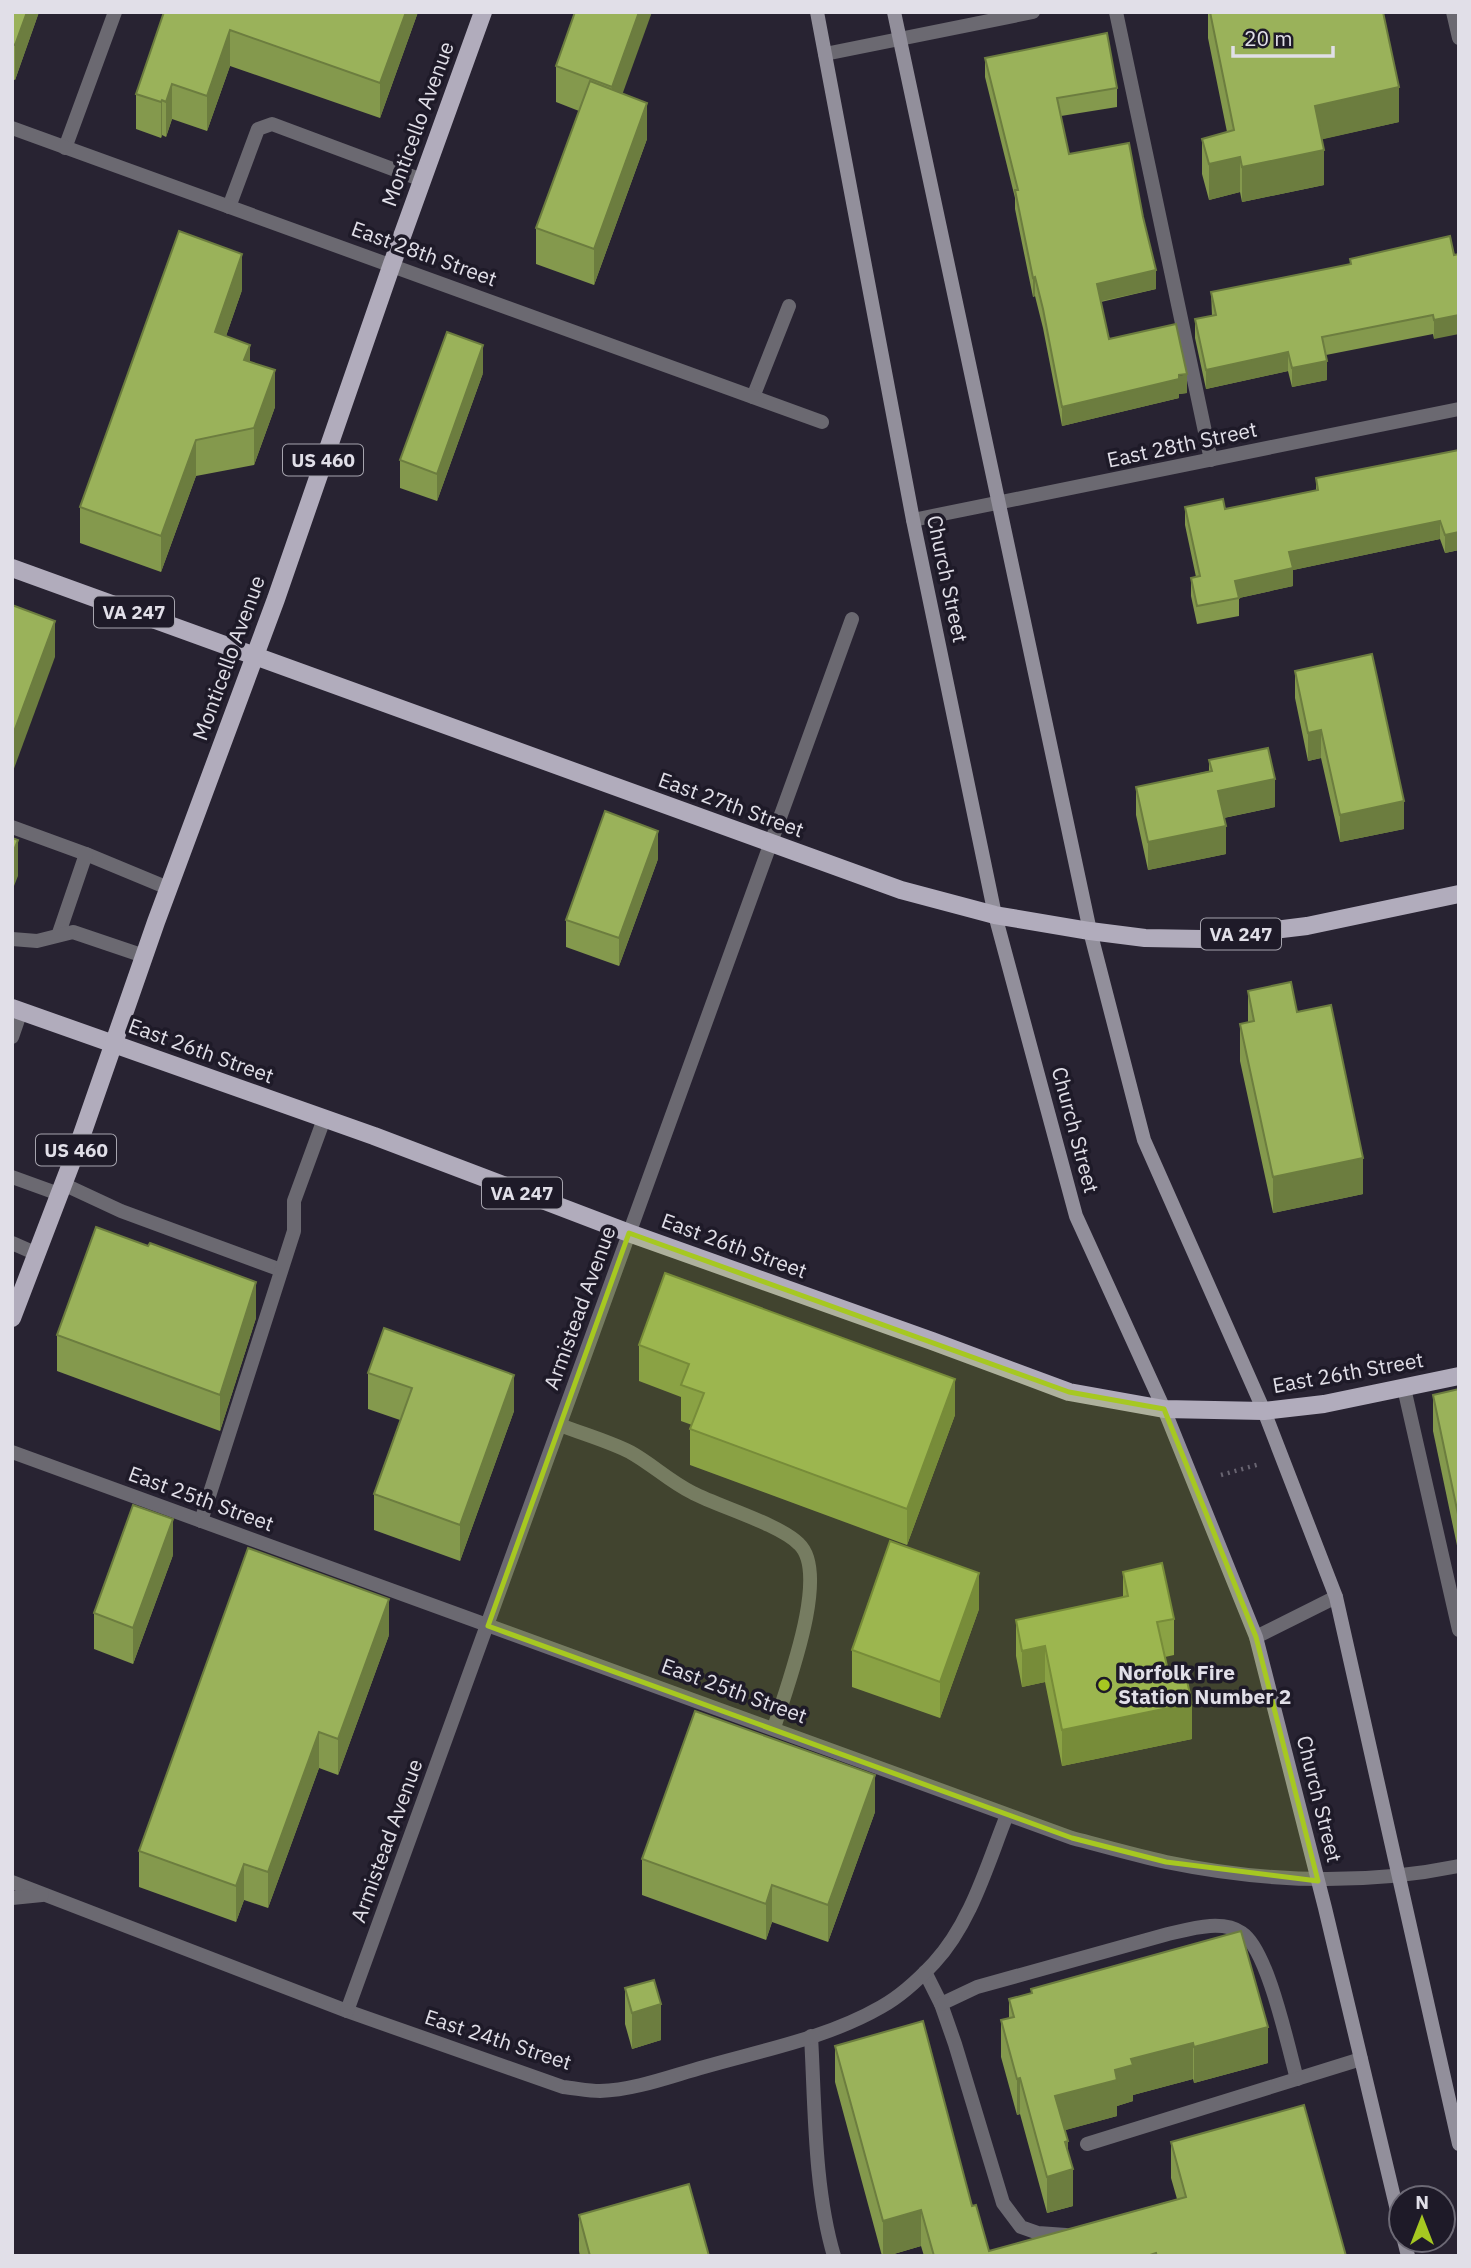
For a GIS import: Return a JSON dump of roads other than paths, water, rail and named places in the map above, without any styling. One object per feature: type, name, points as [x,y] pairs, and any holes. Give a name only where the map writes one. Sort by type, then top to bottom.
[{"type":"main road","name":"Monticello Avenue","points":[[12,1318],[62,1189],[168,888],[255,655],[483,12]]},
{"type":"main road","name":"Church Street","points":[[817,12],[913,520],[995,915],[1076,1216],[1164,1409],[1256,1637],[1391,2184]]},
{"type":"main road","points":[[894,12],[1090,931],[1144,1140],[1264,1411],[1336,1597],[1459,2144]]},
{"type":"main road","name":"East 27th Street","points":[[12,568],[769,844],[901,890],[995,915],[1145,938],[1201,939],[1307,926],[1459,894]]},
{"type":"main road","name":"East 26th Street","points":[[17,1010],[324,1119],[1069,1392],[1164,1409],[1264,1411],[1324,1404],[1459,1377]]},
{"type":"street","points":[[65,148],[115,12]]},
{"type":"street","points":[[825,54],[1033,12]]},
{"type":"street","points":[[1116,12],[1211,460]]},
{"type":"street","points":[[1453,12],[1459,38]]},
{"type":"street","points":[[229,207],[258,129],[272,124],[422,180]]},
{"type":"street","name":"East 28th Street","points":[[12,128],[822,422]]},
{"type":"street","points":[[753,397],[789,306]]},
{"type":"street","name":"East 28th Street","points":[[913,520],[1459,409]]},
{"type":"street","name":"Armistead Avenue","points":[[347,2011],[852,619]]},
{"type":"street","points":[[12,827],[86,853],[168,888]]},
{"type":"street","points":[[60,933],[86,853]]},
{"type":"street","points":[[12,939],[37,941],[60,933],[73,932],[144,956]]},
{"type":"street","points":[[12,1037],[17,1010]]},
{"type":"street","points":[[201,1521],[294,1231],[294,1201],[324,1119]]},
{"type":"street","points":[[12,1177],[62,1189],[281,1270]]},
{"type":"street","points":[[12,1242],[37,1254]]},
{"type":"street","points":[[1404,1388],[1459,1630]]},
{"type":"street","points":[[560,1425],[629,1452],[692,1493],[784,1534],[801,1545],[809,1566],[811,1591],[807,1620],[774,1728]]},
{"type":"street","name":"East 25th Street","points":[[12,1452],[1072,1838],[1166,1862],[1264,1877],[1318,1881],[1399,1876],[1459,1866]]},
{"type":"street","points":[[1256,1637],[1336,1597]]},
{"type":"street","name":"East 24th Street","points":[[12,1882],[347,2011],[563,2087],[601,2091],[638,2085],[845,2026],[883,2006],[925,1972],[952,1941],[970,1906],[1007,1815]]},
{"type":"street","name":"East 24th Street","points":[[12,1898],[47,1895]]},
{"type":"street","points":[[941,2004],[977,1987],[1168,1934],[1197,1928],[1223,1927],[1242,1933],[1256,1949],[1266,1972],[1297,2079]]},
{"type":"street","points":[[925,1972],[941,2004],[1003,2203],[1010,2215],[1021,2227],[1038,2234],[1072,2235],[1083,2231]]},
{"type":"street","points":[[811,2036],[817,2149],[826,2221],[834,2256]]},
{"type":"street","points":[[1087,2144],[1361,2059]]},
{"type":"place","name":"Norfolk Fire Station Number 2","points":[[1104,1685]]}]
